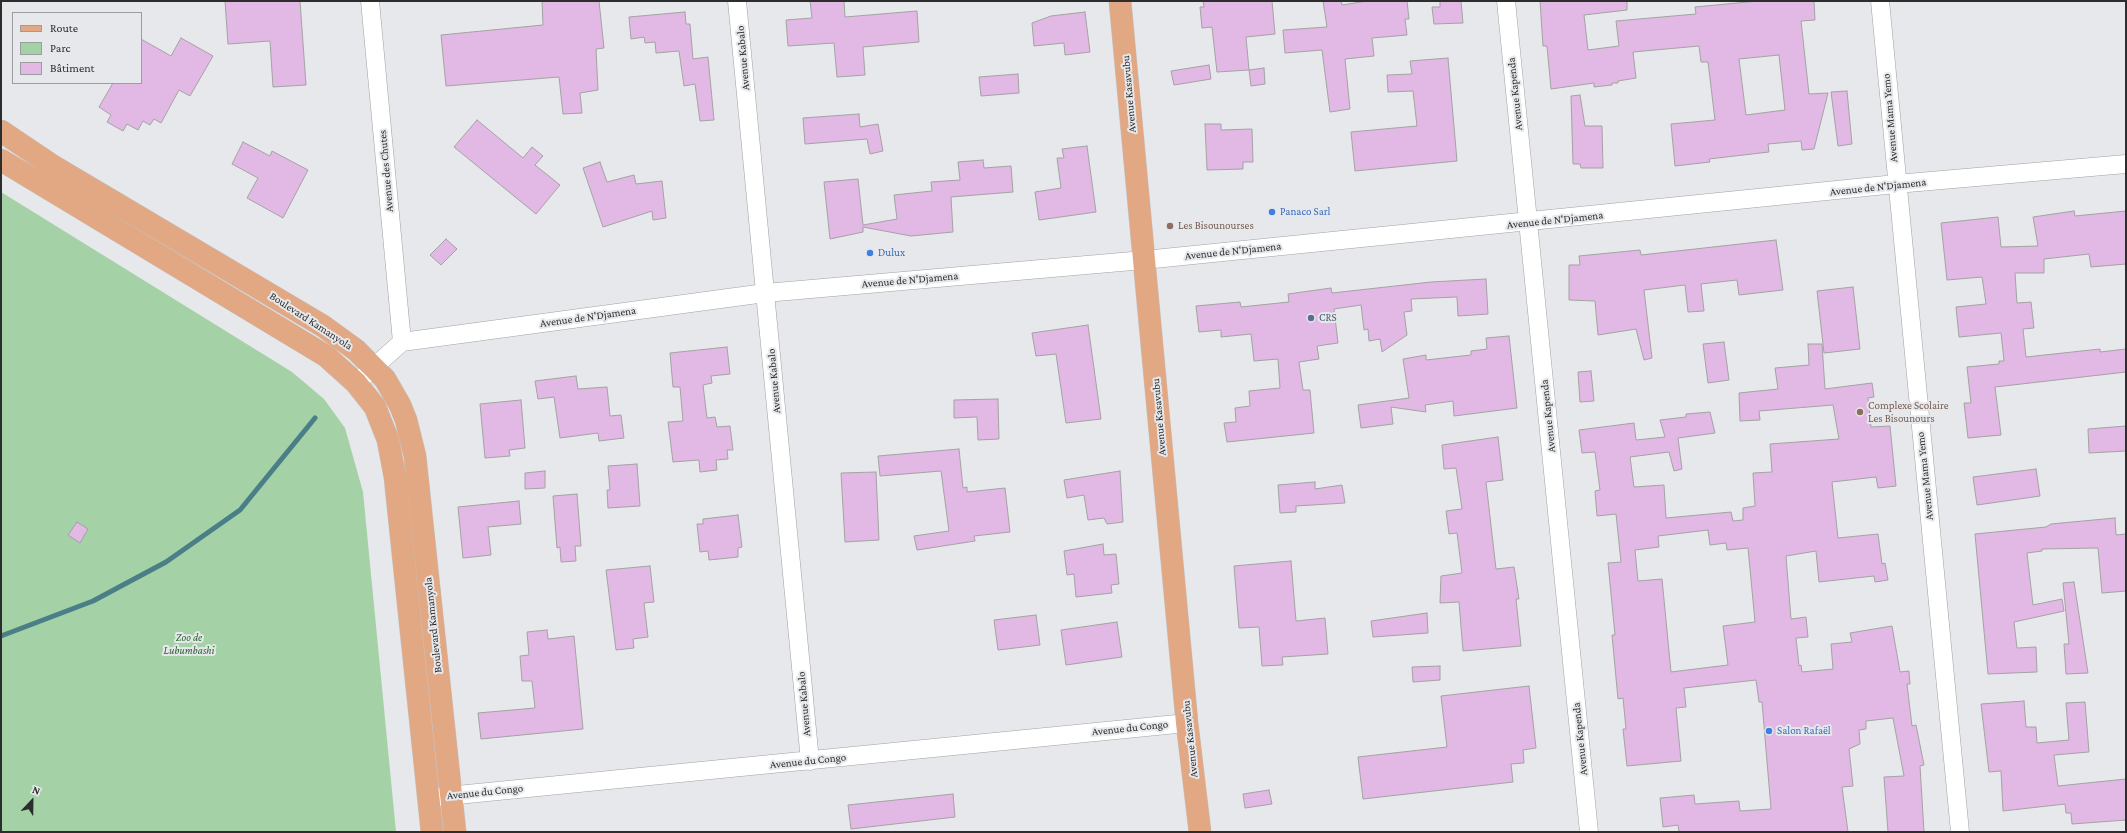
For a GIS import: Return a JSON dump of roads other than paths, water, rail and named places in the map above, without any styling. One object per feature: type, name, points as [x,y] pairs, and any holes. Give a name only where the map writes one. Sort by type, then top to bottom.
[{"type":"main road","name":"Avenue Kasavubu","points":[[1120,1],[1187,723],[1200,832]]},
{"type":"main road","name":"Boulevard Kamanyola","points":[[1,131],[54,166],[323,326],[340,337],[374,367],[385,379],[400,405],[412,436],[455,832]]},
{"type":"main road","name":"Boulevard Kamanyola","points":[[1,160],[326,356],[356,383],[375,407],[382,422],[395,477],[432,832]]},
{"type":"street","name":"Avenue des Chutes","points":[[370,1],[402,342]]},
{"type":"street","name":"Avenue Kabalo","points":[[738,1],[810,761]]},
{"type":"street","name":"Avenue Kapenda","points":[[1506,1],[1589,832]]},
{"type":"street","name":"Avenue Mama Yemo","points":[[1880,1],[1896,184],[1960,832]]},
{"type":"street","name":"Avenue de N'Djamena","points":[[402,342],[765,293],[1144,260],[1529,223],[1896,184],[2126,164]]},
{"type":"street","points":[[356,383],[402,342]]},
{"type":"street","name":"Avenue du Congo","points":[[428,798],[1187,723]]},
{"type":"waterway","points":[[1,636],[93,601],[166,562],[240,510],[315,418]]},
{"type":"place","name":"Panaco Sarl","points":[[1272,212]]},
{"type":"place","name":"Les Bisounourses","points":[[1170,226]]},
{"type":"place","name":"Dulux","points":[[870,253]]},
{"type":"place","name":"CRS","points":[[1311,318]]},
{"type":"place","name":"Complexe Scolaire Les Bisounours","points":[[1860,412]]},
{"type":"place","name":"Salon Rafaël","points":[[1769,731]]},
{"type":"park label","name":"Zoo de Lubumbashi","points":[[189,644]]}]
